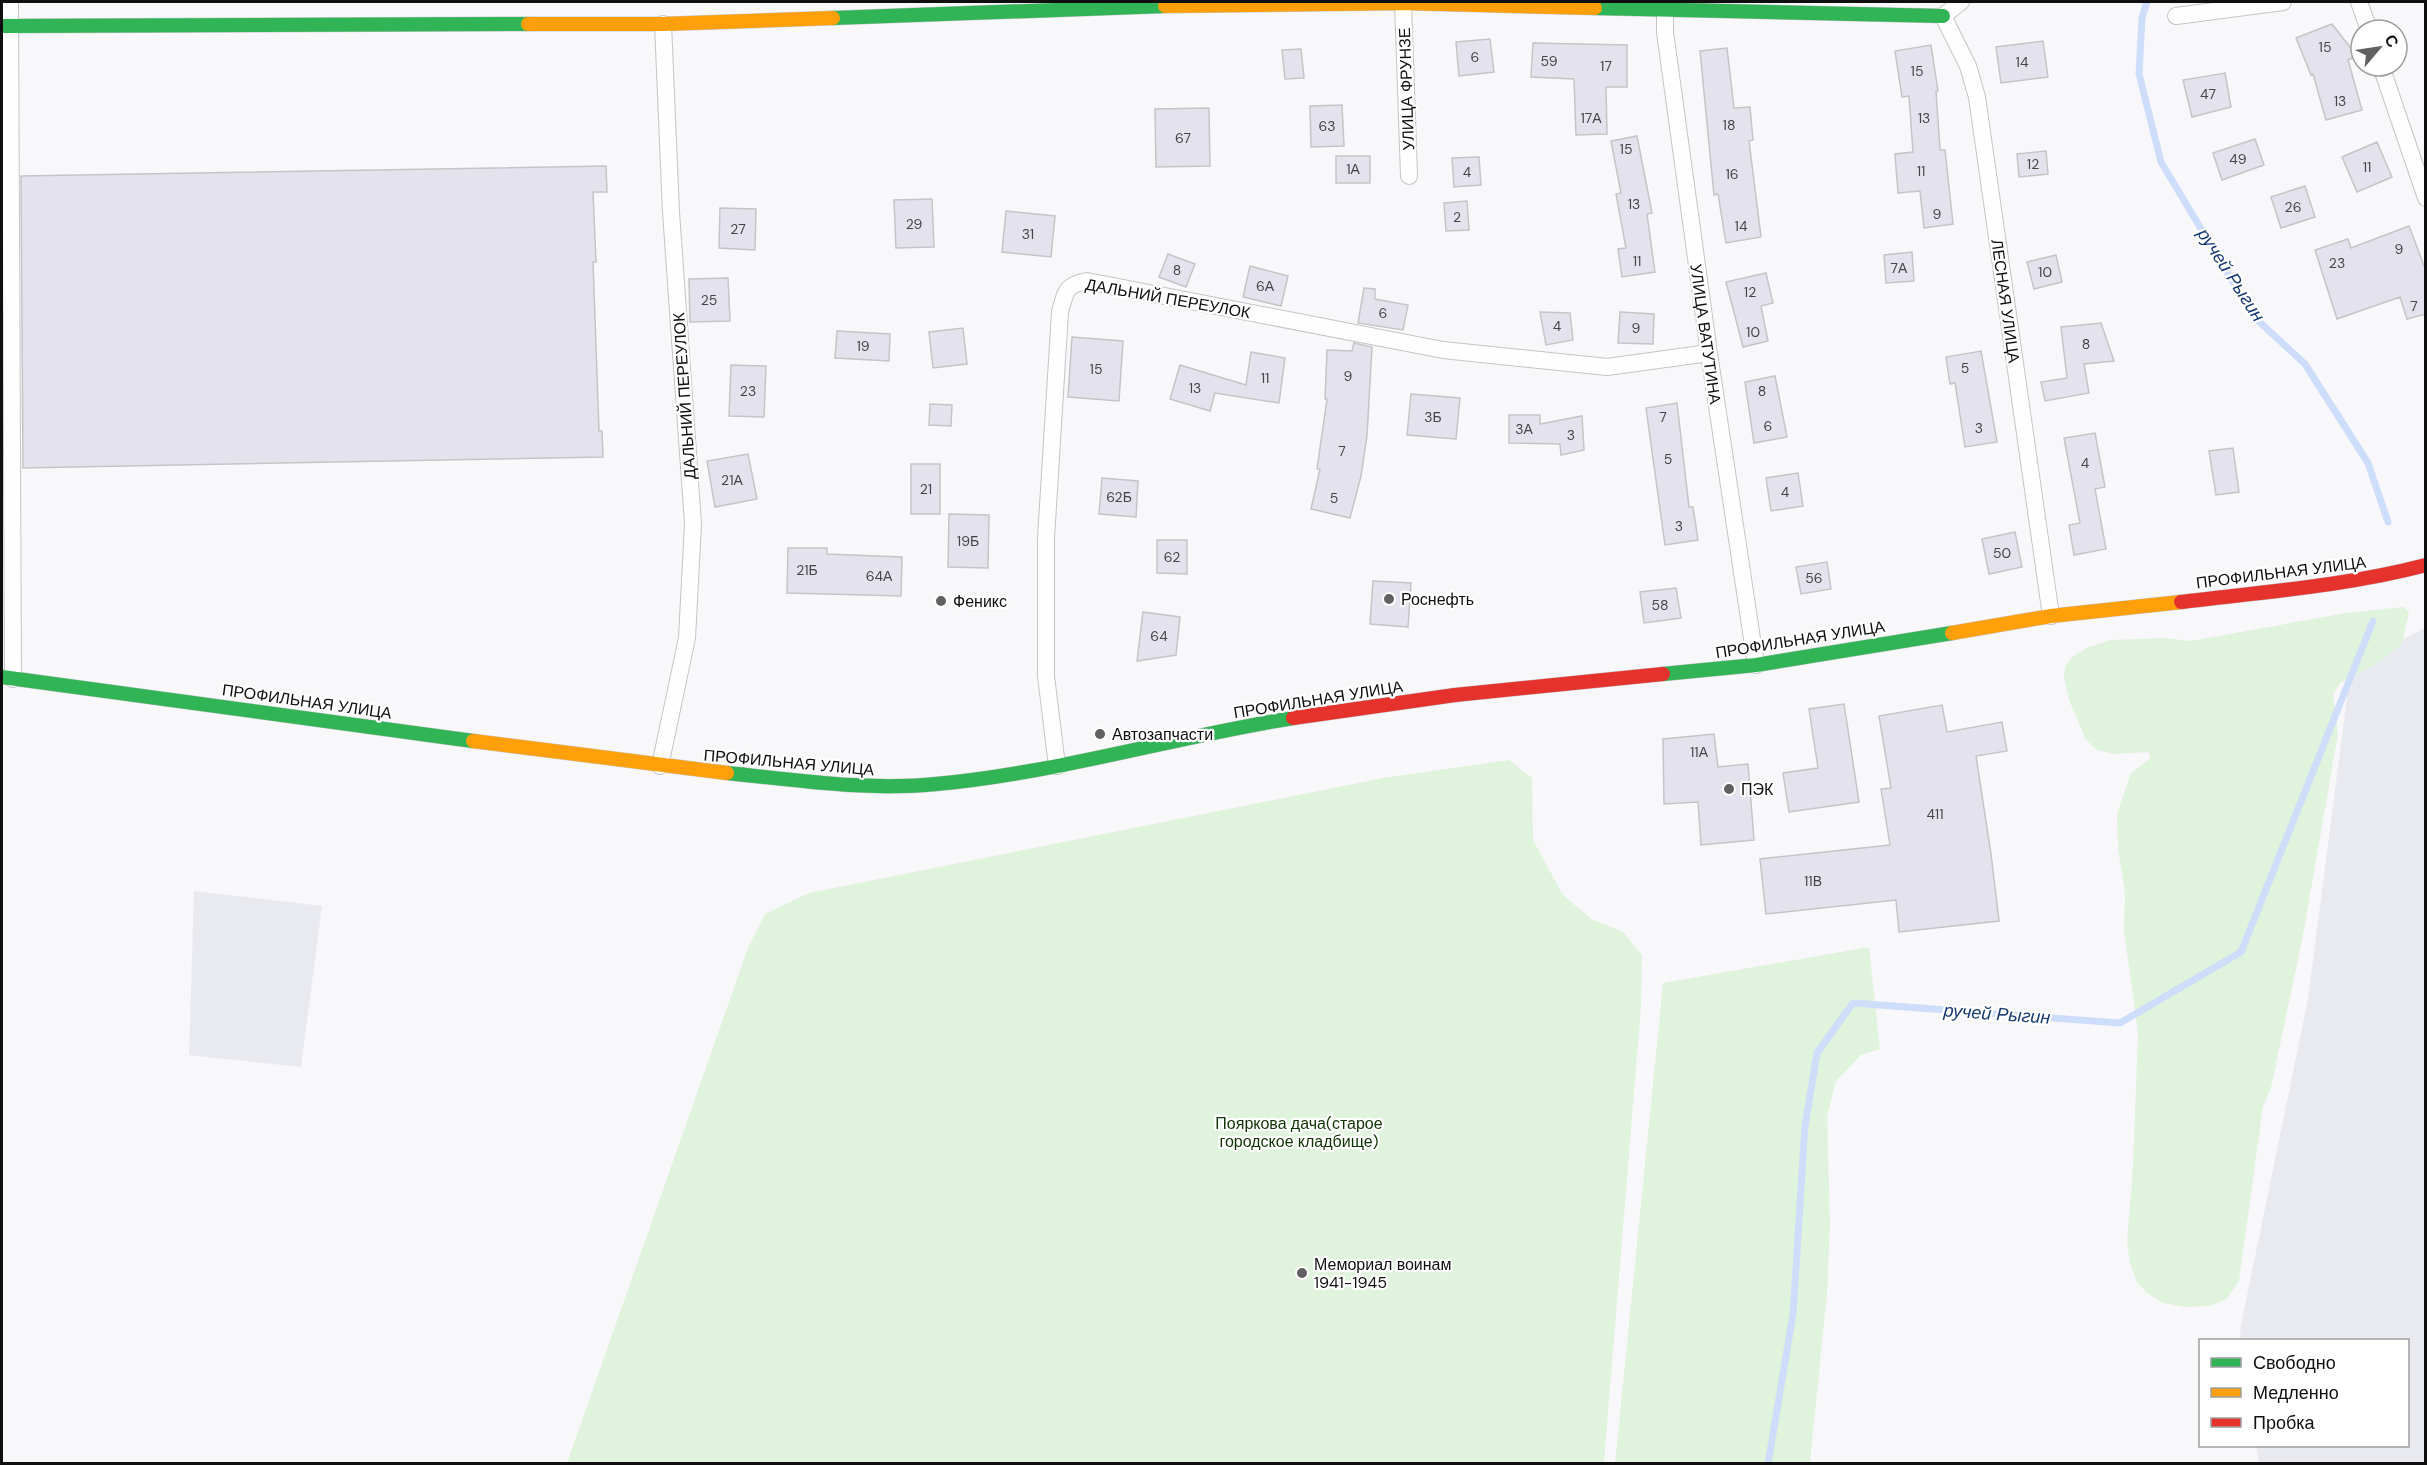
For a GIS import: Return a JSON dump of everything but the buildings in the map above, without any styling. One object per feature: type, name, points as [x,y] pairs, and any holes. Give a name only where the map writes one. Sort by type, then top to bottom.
[{"type":"main road","points":[[6,26],[663,24],[951,8],[1403,2],[1665,6],[1942,16]]},
{"type":"main road","name":"ПРОФИЛЬНАЯ УЛИЦА","points":[[7,678],[660,766],[864,788],[936,784],[1057,766],[1248,725],[1455,695],[1756,665],[2051,616],[2313,588],[2396,573],[2426,565]]},
{"type":"street","points":[[7,678],[6,26],[10,2]]},
{"type":"street","name":"УЛИЦА ФРУНЗЕ","points":[[1403,2],[1408,176]]},
{"type":"street","points":[[1942,16],[1961,2]]},
{"type":"street","points":[[2176,16],[2283,2]]},
{"type":"street","points":[[2359,2],[2364,18]]},
{"type":"street","name":"УЛИЦА ВАТУТИНА","points":[[1665,6],[1665,32],[1708,353],[1756,665]]},
{"type":"street","name":"ЛЕСНАЯ УЛИЦА","points":[[1942,16],[1968,66],[1977,98],[2051,616]]},
{"type":"street","name":"ДАЛЬНИЙ ПЕРЕУЛОК","points":[[660,766],[687,639],[693,524],[671,212],[663,24]]},
{"type":"street","points":[[2385,78],[2422,177],[2426,198]]},
{"type":"street","name":"ДАЛЬНИЙ ПЕРЕУЛОК","points":[[1057,766],[1046,657],[1046,538],[1060,312],[1066,291],[1073,284],[1087,281],[1443,350],[1607,367],[1708,353]]},
{"type":"shaded area","points":[[2425,628],[2425,1463],[2259,1463],[2256,1447],[2409,1447],[2409,1339],[2241,1339],[2240,1330],[2308,999],[2350,674],[2383,649]]},
{"type":"shaded area","points":[[194,891],[322,906],[301,1067],[189,1055]]},
{"type":"green space","points":[[2403,607],[2409,612],[2402,644],[2376,664],[2340,683],[2333,694],[2338,734],[2303,935],[2271,1088],[2263,1106],[2239,1281],[2226,1299],[2210,1306],[2184,1307],[2163,1303],[2147,1293],[2137,1282],[2130,1264],[2127,1243],[2133,1165],[2138,1033],[2124,931],[2125,893],[2118,849],[2117,814],[2131,773],[2151,758],[2148,752],[2113,754],[2097,750],[2086,740],[2069,700],[2064,678],[2065,667],[2072,657],[2087,648],[2110,640],[2165,638],[2191,641],[2346,613]]},
{"type":"green space","name":"Пояркова дача(старое городское кладбище)","points":[[1509,760],[1532,778],[1533,840],[1563,895],[1591,919],[1623,932],[1642,955],[1641,1007],[1604,1463],[567,1463],[749,945],[765,914],[809,893],[1383,778]]},
{"type":"green space","points":[[1869,947],[1880,1049],[1861,1055],[1836,1081],[1827,1116],[1830,1223],[1827,1294],[1810,1463],[1615,1463],[1663,983]]},
{"type":"waterway","name":"ручей Рыгин","points":[[2147,2],[2142,18],[2139,74],[2161,162],[2254,317],[2305,364],[2368,463],[2388,522]]},
{"type":"waterway","name":"ручей Рыгин","points":[[1768,1464],[1793,1314],[1805,1126],[1817,1053],[1853,1003],[2120,1023],[2241,952],[2373,621]]},
{"type":"traffic: fast","points":[[833,18],[1165,6]]},
{"type":"traffic: fast","points":[[1595,8],[1943,16]]},
{"type":"traffic: fast","points":[[2,26],[528,24]]},
{"type":"traffic: fast","points":[[1663,674],[1756,665],[1952,633]]},
{"type":"traffic: fast","points":[[2,677],[473,741]]},
{"type":"traffic: fast","points":[[727,773],[858,785],[936,784],[1026,772],[1293,718]]},
{"type":"traffic: slow","points":[[1165,6],[1403,3],[1595,8]]},
{"type":"traffic: slow","points":[[528,24],[663,24],[833,18]]},
{"type":"traffic: slow","points":[[1952,633],[2051,616],[2181,602]]},
{"type":"traffic: slow","points":[[473,741],[727,773]]},
{"type":"traffic: jam","points":[[2181,602],[2335,583],[2426,565]]},
{"type":"traffic: jam","points":[[1293,718],[1455,695],[1663,674]]},
{"type":"place","name":"Роснефть","points":[[1389,599]]},
{"type":"place","name":"Феникс","points":[[941,601]]},
{"type":"place","name":"Автозапчасти","points":[[1100,734]]},
{"type":"place","name":"ПЭК","points":[[1729,789]]},
{"type":"place","name":"Мемориал воинам 1941-1945","points":[[1302,1273]]}]
